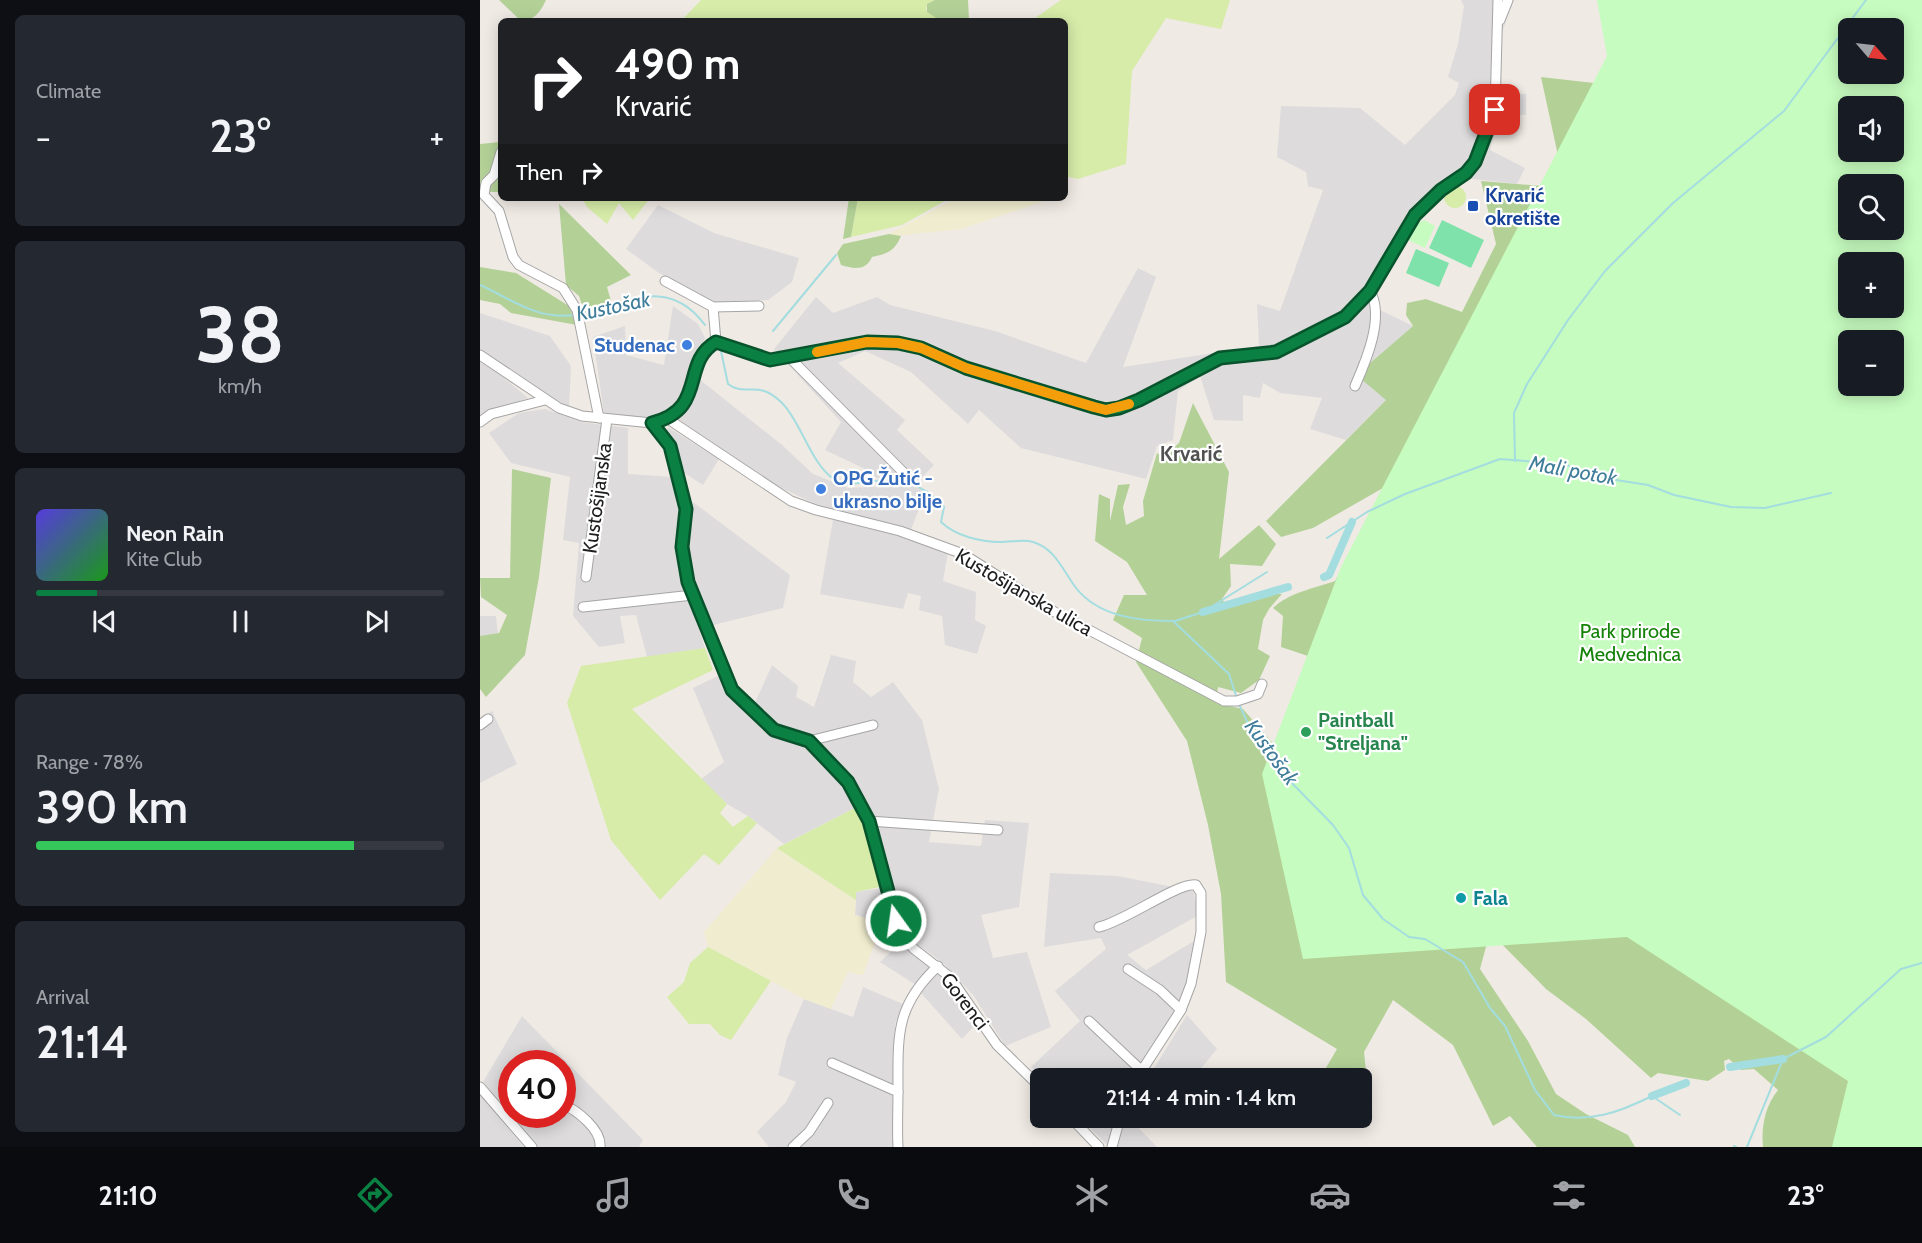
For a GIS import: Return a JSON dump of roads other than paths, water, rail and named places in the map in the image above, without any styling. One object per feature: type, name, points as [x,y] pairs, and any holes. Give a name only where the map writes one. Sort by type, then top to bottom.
[{"type":"street","points":[[716,342],[770,360],[867,342],[898,343],[921,348],[966,368],[1106,410],[1139,400],[1220,358],[1265,355],[1287,348],[1345,317],[1370,291],[1415,215],[1441,190],[1466,173],[1475,162],[1495,110],[1498,0]]},
{"type":"street","points":[[1498,21],[1502,18],[1508,0]]},
{"type":"street","name":"Kustošijanska","points":[[498,162],[494,175],[484,190],[484,195],[499,210],[513,257],[530,272],[563,288],[578,310],[603,419],[586,577]]},
{"type":"street","points":[[665,281],[713,307],[759,306]]},
{"type":"street","points":[[1355,386],[1366,360],[1375,311],[1370,291]]},
{"type":"street","points":[[713,307],[716,342]]},
{"type":"street","points":[[480,355],[545,400],[570,412],[603,419],[652,423],[668,419],[686,402],[704,350],[716,342]]},
{"type":"street","points":[[790,358],[904,474]]},
{"type":"street","points":[[480,422],[491,414],[545,400]]},
{"type":"street","name":"Kustošijanska ulica","points":[[668,419],[792,501],[816,510],[900,531],[963,554],[1053,611],[1224,701],[1237,701],[1258,694],[1262,684]]},
{"type":"street","name":"Gorenci","points":[[652,423],[670,446],[686,509],[682,555],[693,595],[732,690],[774,730],[809,741],[848,782],[869,821],[898,928],[914,949],[938,966],[960,989],[1001,1050],[1030,1078]]},
{"type":"street","points":[[583,607],[693,595]]},
{"type":"street","points":[[809,741],[873,725]]},
{"type":"street","points":[[869,821],[998,830]]},
{"type":"street","points":[[1099,927],[1133,914],[1180,887],[1192,884],[1199,888],[1202,911],[1201,939],[1191,984],[1181,1010],[1143,1068]]},
{"type":"street","points":[[898,1147],[901,1019],[915,991],[938,966]]},
{"type":"street","points":[[1128,969],[1160,990],[1181,1010]]},
{"type":"street","points":[[1089,1021],[1133,1068]]},
{"type":"street","points":[[832,1062],[898,1092]]},
{"type":"street","points":[[481,1089],[532,1147]]},
{"type":"street","points":[[793,1147],[809,1132],[828,1103]]},
{"type":"street","points":[[576,1114],[584,1119],[598,1136],[600,1147]]},
{"type":"street","points":[[1080,1128],[1098,1147]]},
{"type":"street","points":[[1114,1146],[1118,1128]]},
{"type":"waterway","points":[[1515,461],[1514,413],[1527,384],[1568,320],[1605,271],[1673,203],[1784,111],[1866,0]]},
{"type":"waterway","points":[[773,331],[836,255]]},
{"type":"waterway","name":"Kustošak","points":[[480,285],[537,312],[561,316],[575,315]]},
{"type":"waterway","name":"Kustošak","points":[[581,314],[631,299],[662,297],[677,301],[691,310],[705,325]]},
{"type":"waterway","name":"Kustošak","points":[[721,351],[728,384],[734,388],[766,391],[782,403],[795,420],[819,464],[834,479],[849,484],[889,480],[909,483],[918,486],[935,498],[944,507],[941,522],[961,534],[985,541],[1025,541],[1041,545],[1058,561],[1085,598],[1096,605],[1133,618],[1173,621],[1229,674],[1237,699]]},
{"type":"waterway","name":"Mali potok","points":[[1327,538],[1367,512],[1405,494],[1500,459],[1562,464],[1616,480],[1648,485],[1674,495],[1731,507],[1765,508],[1831,493]]},
{"type":"waterway","points":[[1324,577],[1329,575],[1352,522]]},
{"type":"waterway","name":"Mali potok","points":[[1175,621],[1203,612],[1267,572]]},
{"type":"waterway","points":[[1203,612],[1288,587]]},
{"type":"waterway","name":"Kustošak","points":[[1239,704],[1249,726],[1262,740],[1284,775],[1333,825],[1349,848],[1363,895],[1383,919],[1409,937],[1425,939],[1463,962],[1490,1008],[1505,1026],[1535,1090],[1554,1115],[1580,1118],[1604,1115],[1652,1096],[1680,1115]]},
{"type":"waterway","points":[[1747,1147],[1783,1059],[1826,1037],[1901,969],[1922,963]]},
{"type":"waterway","points":[[1730,1067],[1783,1059]]},
{"type":"waterway","points":[[1652,1096],[1686,1083]]},
{"type":"place","name":"Krvarić okretište","points":[[1473,206]]},
{"type":"place","name":"Studenac","points":[[687,345]]},
{"type":"place","name":"OPG Žutić - ukrasno bilje","points":[[821,489]]},
{"type":"place","name":"Paintball \"Streljana\"","points":[[1306,732]]},
{"type":"place","name":"Fala","points":[[1461,898]]},
{"type":"district","name":"Krvarić","points":[[1191,453]]},
{"type":"park label","name":"Park prirode Medvednica","points":[[1630,642]]}]
